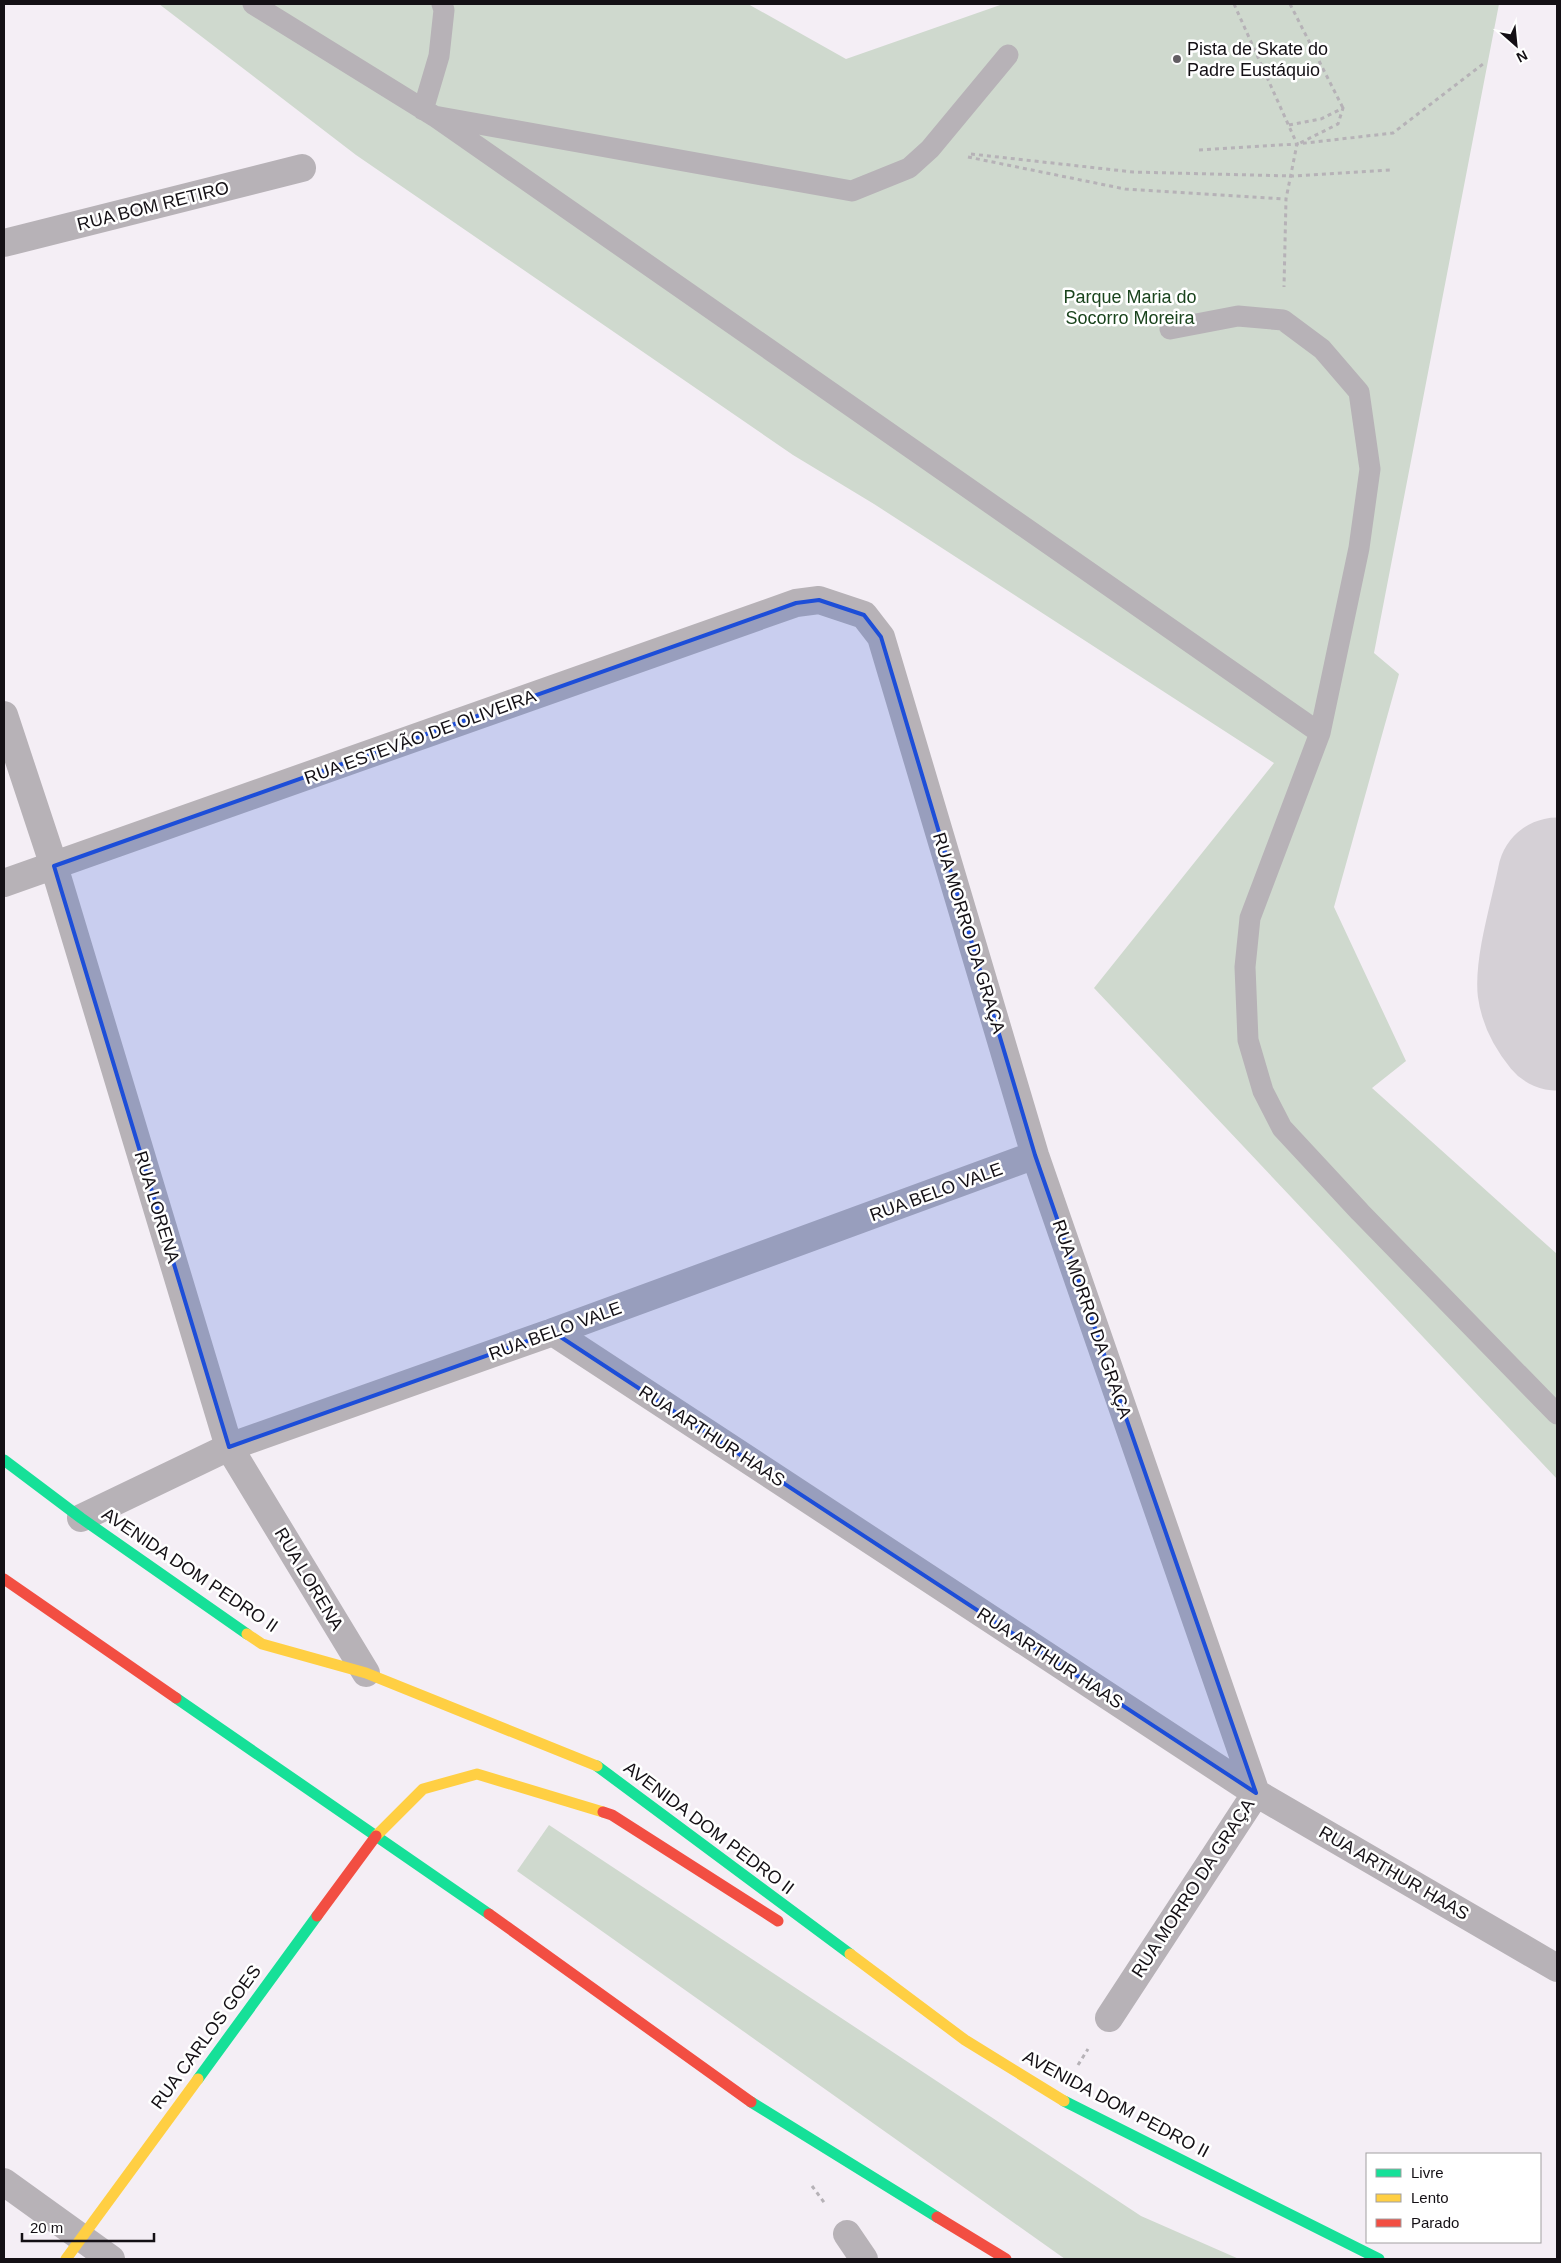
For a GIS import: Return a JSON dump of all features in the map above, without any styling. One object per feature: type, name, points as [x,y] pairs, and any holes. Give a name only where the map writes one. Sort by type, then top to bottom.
[{"type":"main road","name":"AVENIDA DOM PEDRO II","points":[[4,1460],[81,1518],[262,1644],[366,1673],[597,1766],[965,2040],[1057,2097],[1379,2259]]},
{"type":"main road","points":[[4,1579],[456,1891],[754,2104],[1006,2259]]},
{"type":"main road","name":"RUA CARLOS GOES","points":[[73,2249],[376,1836],[423,1789],[476,1774],[612,1816],[788,1928]]},
{"type":"main road","points":[[830,1954],[965,2040]]},
{"type":"street","name":"RUA BOM RETIRO","points":[[4,243],[302,168]]},
{"type":"street","name":"RUA ESTEVÃO DE OLIVEIRA","points":[[4,883],[796,603],[819,600],[837,605]]},
{"type":"street","name":"RUA MORRO DA GRAÇA","points":[[837,605],[864,614],[881,637],[1035,1155],[1256,1793],[1109,2018]]},
{"type":"street","name":"RUA LORENA","points":[[4,715],[54,866],[229,1447],[366,1673]]},
{"type":"street","name":"RUA BELO VALE","points":[[81,1518],[229,1447],[554,1332],[1035,1155]]},
{"type":"street","name":"RUA ARTHUR HAAS","points":[[554,1332],[1256,1793],[1557,1968]]},
{"type":"street","points":[[4,2182],[73,2249],[111,2259]]},
{"type":"street","points":[[847,2234],[864,2259]]},
{"type":"lane","points":[[253,4],[428,113],[1320,733]]},
{"type":"lane","points":[[428,113],[439,56],[444,10],[442,4]]},
{"type":"lane","points":[[428,113],[852,191],[909,168],[930,149],[1008,55]]},
{"type":"lane","points":[[1170,329],[1238,316],[1283,320],[1322,349],[1359,392],[1370,469],[1359,548],[1320,733],[1250,918],[1245,967],[1248,1040],[1263,1091],[1282,1128],[1360,1212],[1557,1414]]},
{"type":"path","points":[[1234,4],[1297,144],[1286,199],[1283,320]]},
{"type":"path","points":[[1290,4],[1343,108],[1338,124],[1297,144]]},
{"type":"path","points":[[1199,150],[1297,144],[1393,132],[1483,64]]},
{"type":"path","points":[[1289,125],[1321,119],[1343,108]]},
{"type":"path","points":[[930,149],[1133,172],[1292,176],[1390,170]]},
{"type":"path","points":[[930,149],[1125,188],[1286,199]]},
{"type":"path","points":[[1057,2097],[1109,2018]]},
{"type":"highlighted area","points":[[819,600],[864,615],[881,637],[1035,1155],[1256,1793],[553,1332],[229,1447],[54,866],[796,603]]},
{"type":"green space","name":"Parque Maria do Socorro Moreira","points":[[159,4],[748,4],[846,59],[1003,4],[1499,4],[1374,653],[1399,674],[1334,907],[1406,1061],[1372,1088],[1557,1254],[1557,1479],[1094,988],[1274,763],[874,504],[793,455],[356,155]]},
{"type":"green space","points":[[549,1825],[1141,2216],[1239,2259],[1065,2259],[517,1871]]},
{"type":"taxiway","points":[[1557,877],[1538,965],[1537,979],[1537,990],[1542,1007],[1557,1031]]},
{"type":"traffic: fast","points":[[4,1460],[81,1518],[247,1634]]},
{"type":"traffic: fast","points":[[176,1698],[489,1914]]},
{"type":"traffic: fast","points":[[597,1766],[850,1954]]},
{"type":"traffic: fast","points":[[198,2079],[317,1916]]},
{"type":"traffic: fast","points":[[1064,2101],[1379,2259]]},
{"type":"traffic: fast","points":[[751,2102],[937,2217]]},
{"type":"traffic: slow","points":[[247,1634],[262,1644],[366,1673],[597,1766]]},
{"type":"traffic: slow","points":[[376,1836],[423,1789],[477,1774],[603,1812]]},
{"type":"traffic: slow","points":[[850,1954],[965,2040],[1064,2101]]},
{"type":"traffic: slow","points":[[66,2259],[198,2079]]},
{"type":"traffic: jam","points":[[4,1579],[176,1698]]},
{"type":"traffic: jam","points":[[603,1812],[612,1815],[778,1921]]},
{"type":"traffic: jam","points":[[317,1916],[376,1836]]},
{"type":"traffic: jam","points":[[489,1914],[751,2102]]},
{"type":"traffic: jam","points":[[937,2217],[1006,2259]]},
{"type":"place","name":"Pista de Skate do Padre Eustáquio","points":[[1177,59]]}]
